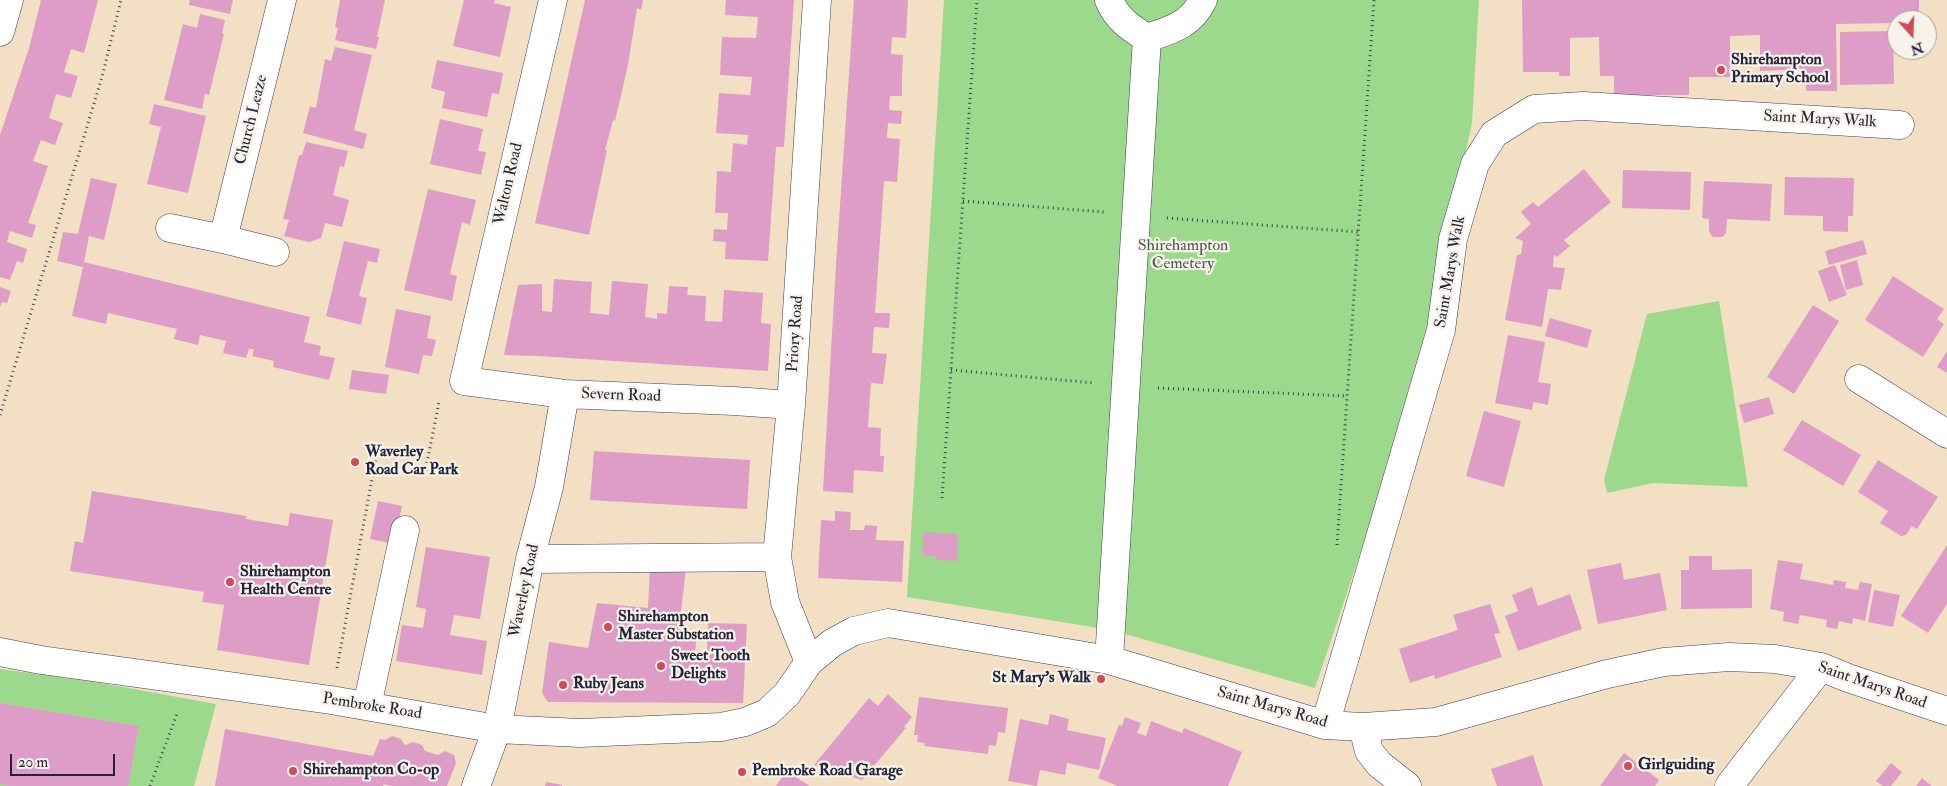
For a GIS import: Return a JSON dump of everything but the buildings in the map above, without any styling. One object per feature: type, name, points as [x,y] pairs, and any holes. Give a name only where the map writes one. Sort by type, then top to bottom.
[{"type":"street","points":[[0,32],[10,0]]},
{"type":"street","name":"Church Leaze","points":[[223,239],[282,0]]},
{"type":"street","name":"Walton Road","points":[[466,369],[552,0]]},
{"type":"street","name":"Priory Road","points":[[809,662],[785,602],[777,557],[791,405],[818,0]]},
{"type":"street","points":[[1109,0],[1113,11],[1130,28],[1147,38],[1178,28],[1199,9],[1203,0]]},
{"type":"street","points":[[1109,660],[1147,38]]},
{"type":"street","name":"Saint Marys Walk","points":[[1325,725],[1441,330],[1453,239],[1475,164],[1494,134],[1534,109],[1583,106],[1900,125]]},
{"type":"street","points":[[170,228],[275,252]]},
{"type":"street","name":"Severn Road","points":[[466,369],[464,381],[565,394],[791,405]]},
{"type":"street","points":[[1859,379],[1947,434]]},
{"type":"street","name":"Waverley Road","points":[[476,786],[497,728],[530,560],[549,487],[565,394]]},
{"type":"street","points":[[367,706],[405,530]]},
{"type":"street","points":[[530,560],[777,557]]},
{"type":"street","name":"Saint Marys Road","points":[[745,722],[767,713],[787,694],[809,662],[832,643],[854,631],[888,624],[1109,660],[1325,725],[1363,727],[1436,722],[1607,674],[1664,662],[1729,657],[1775,659],[1821,667],[1848,678],[1945,707]]},
{"type":"street","name":"Pembroke Road","points":[[0,652],[41,660],[331,700],[497,728],[580,733],[720,727],[745,722]]},
{"type":"street","points":[[1729,786],[1821,667]]},
{"type":"street","points":[[1363,727],[1369,751],[1379,764],[1407,786]]},
{"type":"path","points":[[0,415],[102,76],[121,0]]},
{"type":"path","points":[[942,498],[977,0]]},
{"type":"path","points":[[1337,545],[1374,0]]},
{"type":"path","points":[[963,201],[1358,232]]},
{"type":"path","points":[[951,370],[1125,386],[1347,396]]},
{"type":"path","points":[[428,462],[440,400]]},
{"type":"path","points":[[331,700],[376,452]]},
{"type":"path","points":[[150,786],[189,680]]},
{"type":"green space","name":"Shirehampton Cemetery","points":[[944,0],[1479,0],[1472,123],[1411,402],[1315,688],[1111,630],[907,597]]},
{"type":"green space","points":[[1719,301],[1748,487],[1653,483],[1607,493],[1604,480],[1647,314]]},
{"type":"green space","points":[[0,669],[95,682],[216,704],[194,786],[0,786]]},
{"type":"place","name":"Shirehampton Primary School","points":[[1721,70]]},
{"type":"place","name":"Waverley Road Car Park","points":[[355,462]]},
{"type":"place","name":"Shirehampton Health Centre","points":[[230,582]]},
{"type":"place","name":"Shirehampton Master Substation","points":[[608,627]]},
{"type":"place","name":"Sweet Tooth Delights","points":[[661,666]]},
{"type":"place","name":"St Mary's Walk","points":[[1101,679]]},
{"type":"place","name":"Ruby Jeans","points":[[563,685]]},
{"type":"place","name":"Girlguiding","points":[[1628,766]]},
{"type":"place","name":"Shirehampton Co-op","points":[[293,771]]},
{"type":"place","name":"Pembroke Road Garage","points":[[742,772]]}]
